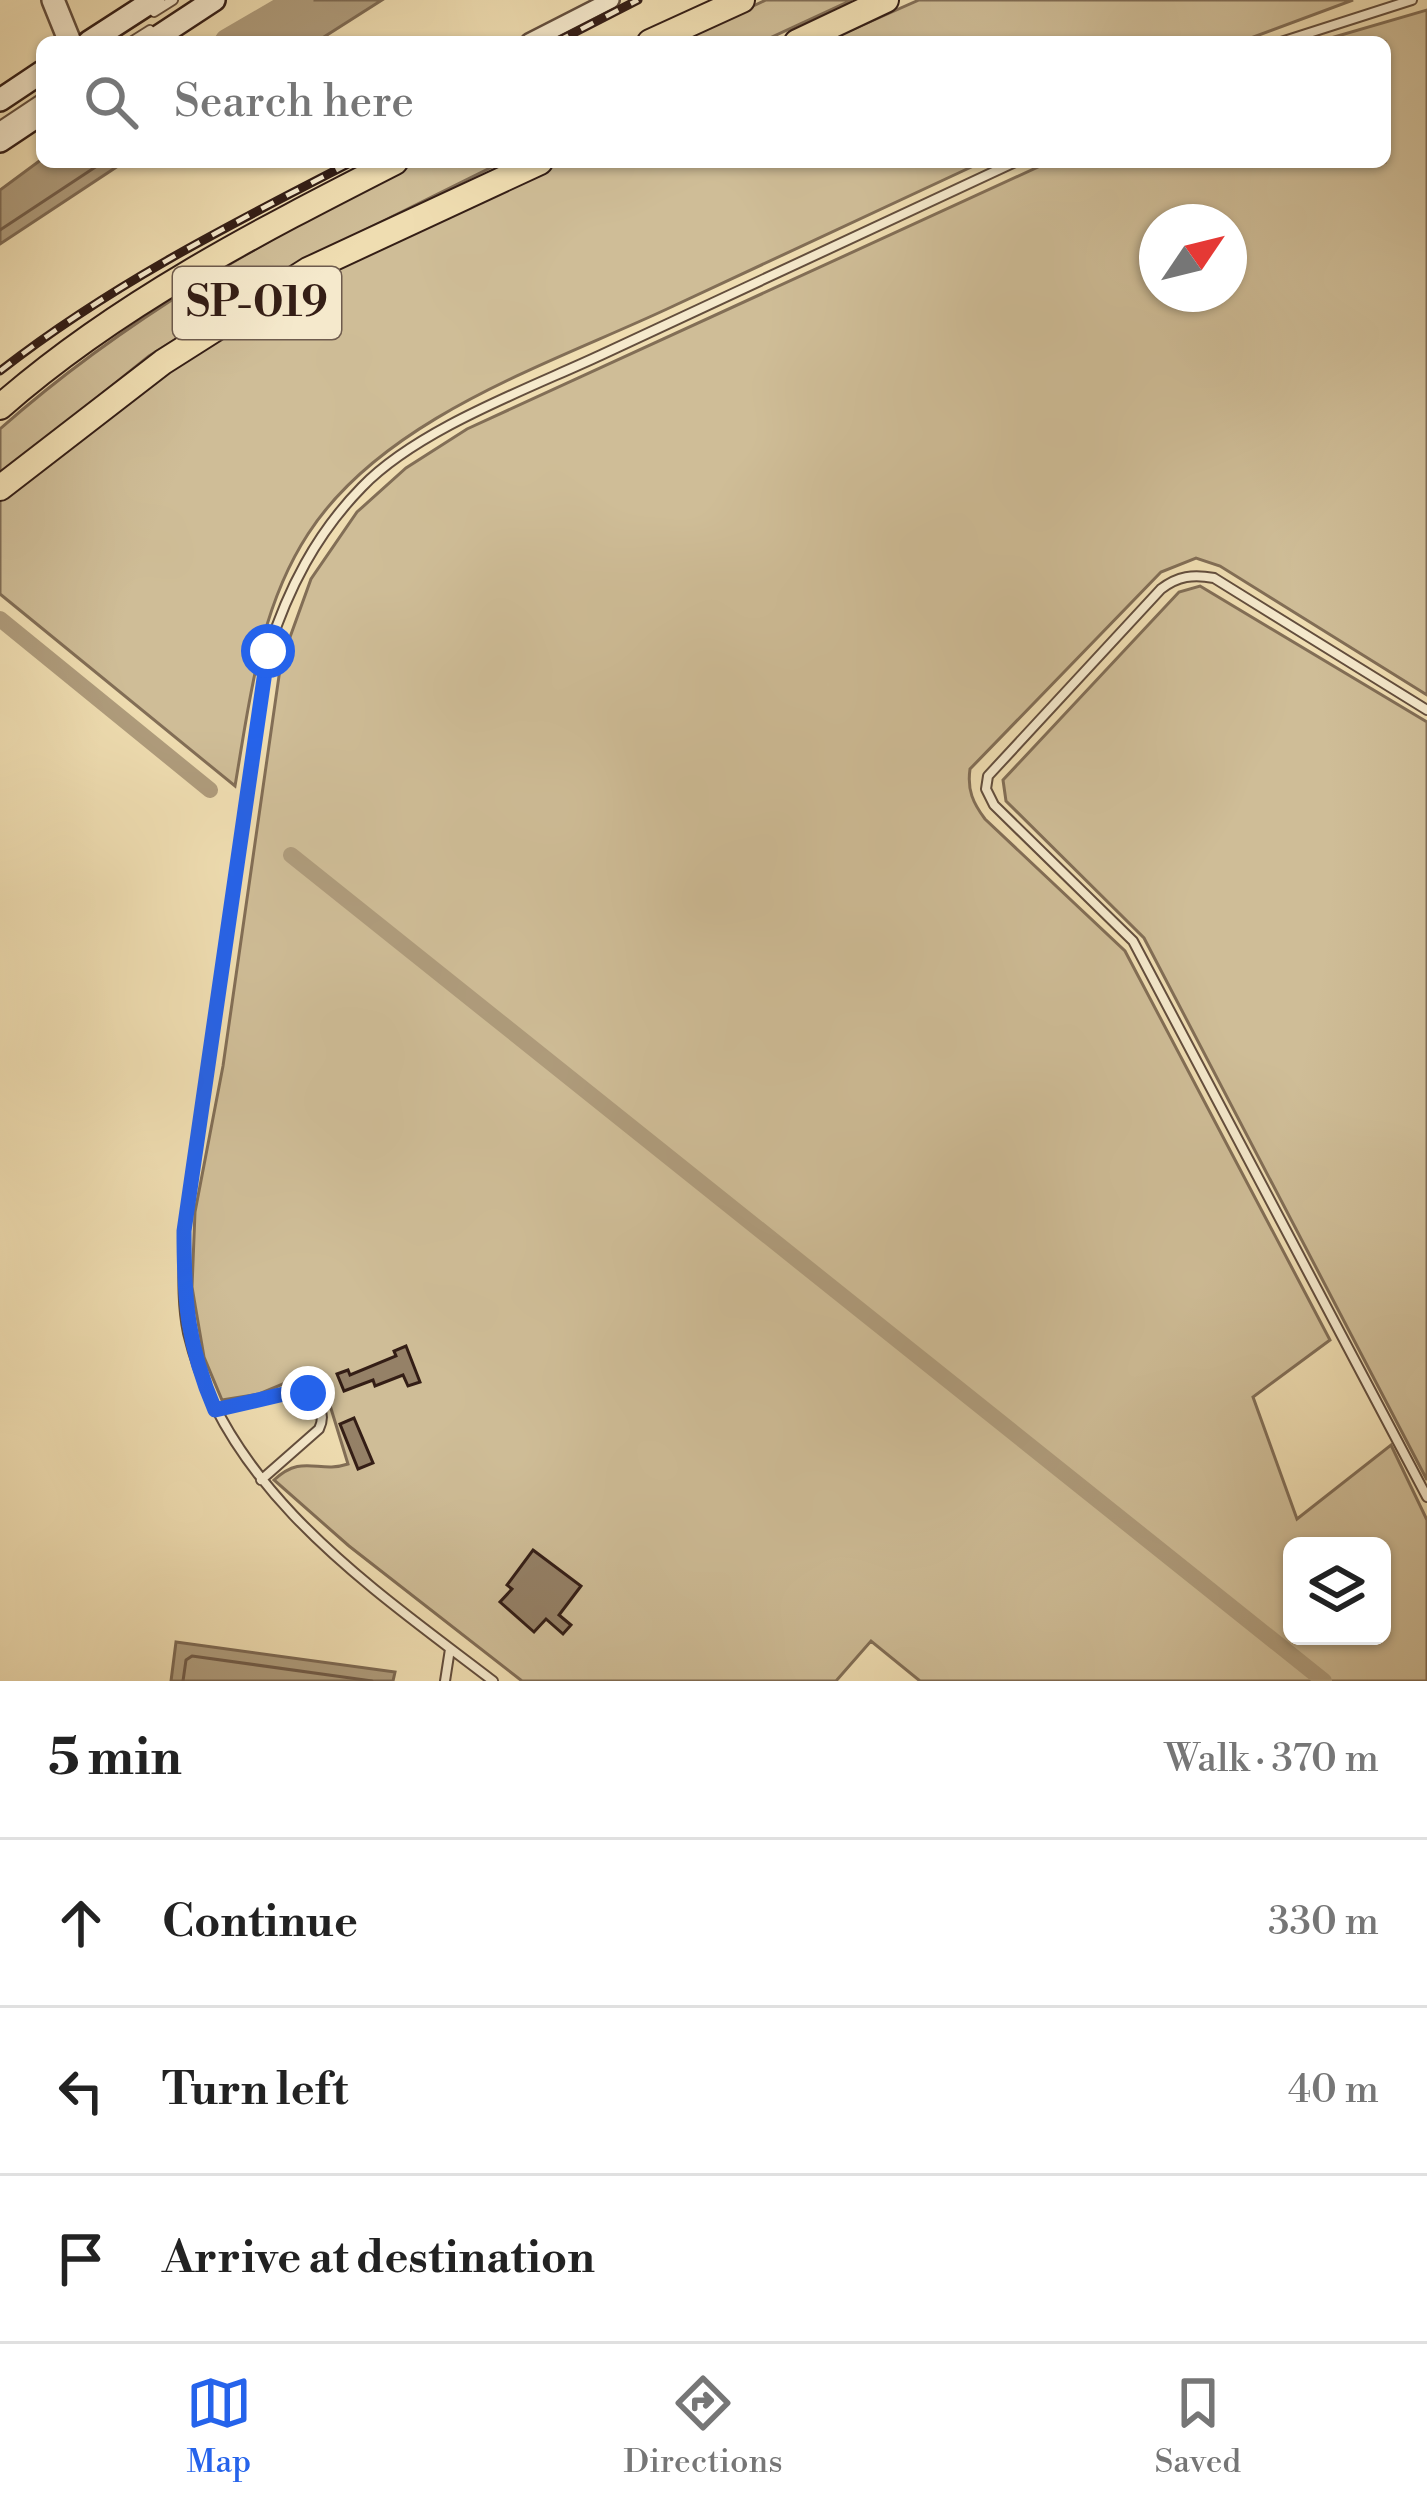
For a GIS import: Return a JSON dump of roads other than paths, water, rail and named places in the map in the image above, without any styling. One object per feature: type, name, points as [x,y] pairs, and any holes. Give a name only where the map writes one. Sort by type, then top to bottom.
[{"type":"main road","points":[[53,0],[68,36]]},
{"type":"main road","points":[[98,36],[154,0]]},
{"type":"main road","points":[[159,36],[214,0]]},
{"type":"main road","points":[[663,36],[742,0]]},
{"type":"main road","points":[[810,36],[886,0]]},
{"type":"main road","points":[[0,100],[36,76]]},
{"type":"main road","points":[[0,141],[36,117]]},
{"type":"main road","name":"SP-019","points":[[0,407],[117,316],[275,224],[383,168]]},
{"type":"main road","name":"SP-019","points":[[0,488],[163,362],[308,271],[527,168]]},
{"type":"street","points":[[541,36],[611,0]]},
{"type":"lane","points":[[117,36],[173,0]]},
{"type":"lane","points":[[140,36],[197,0]]},
{"type":"lane","points":[[1300,36],[1412,0]]},
{"type":"lane","points":[[0,111],[36,88]]},
{"type":"lane","points":[[0,126],[36,102]]},
{"type":"lane","points":[[493,1681],[320,1540],[261,1480],[215,1410],[187,1328],[184,1231],[268,651],[285,600],[316,541],[364,484],[410,448],[1002,168]]},
{"type":"lane","points":[[1427,710],[1214,578],[1190,575],[1175,578],[1161,589],[988,776],[986,789],[994,805],[1132,941],[1427,1498]]},
{"type":"lane","points":[[215,1410],[301,1390],[321,1408],[319,1429],[261,1480]]},
{"type":"lane","points":[[445,1681],[450,1648]]},
{"type":"water","points":[[293,0],[382,0],[325,36],[238,36]]},
{"type":"water","points":[[36,163],[36,168],[115,168],[0,244],[0,190]]},
{"type":"water","points":[[176,1642],[395,1672],[393,1681],[171,1681]]},
{"type":"waterway","points":[[238,36],[300,0]]},
{"type":"waterway","points":[[0,619],[210,790]]},
{"type":"waterway","points":[[291,855],[1324,1681]]},
{"type":"railway","points":[[568,36],[638,0]]},
{"type":"railway","points":[[0,371],[126,284],[341,168]]}]
